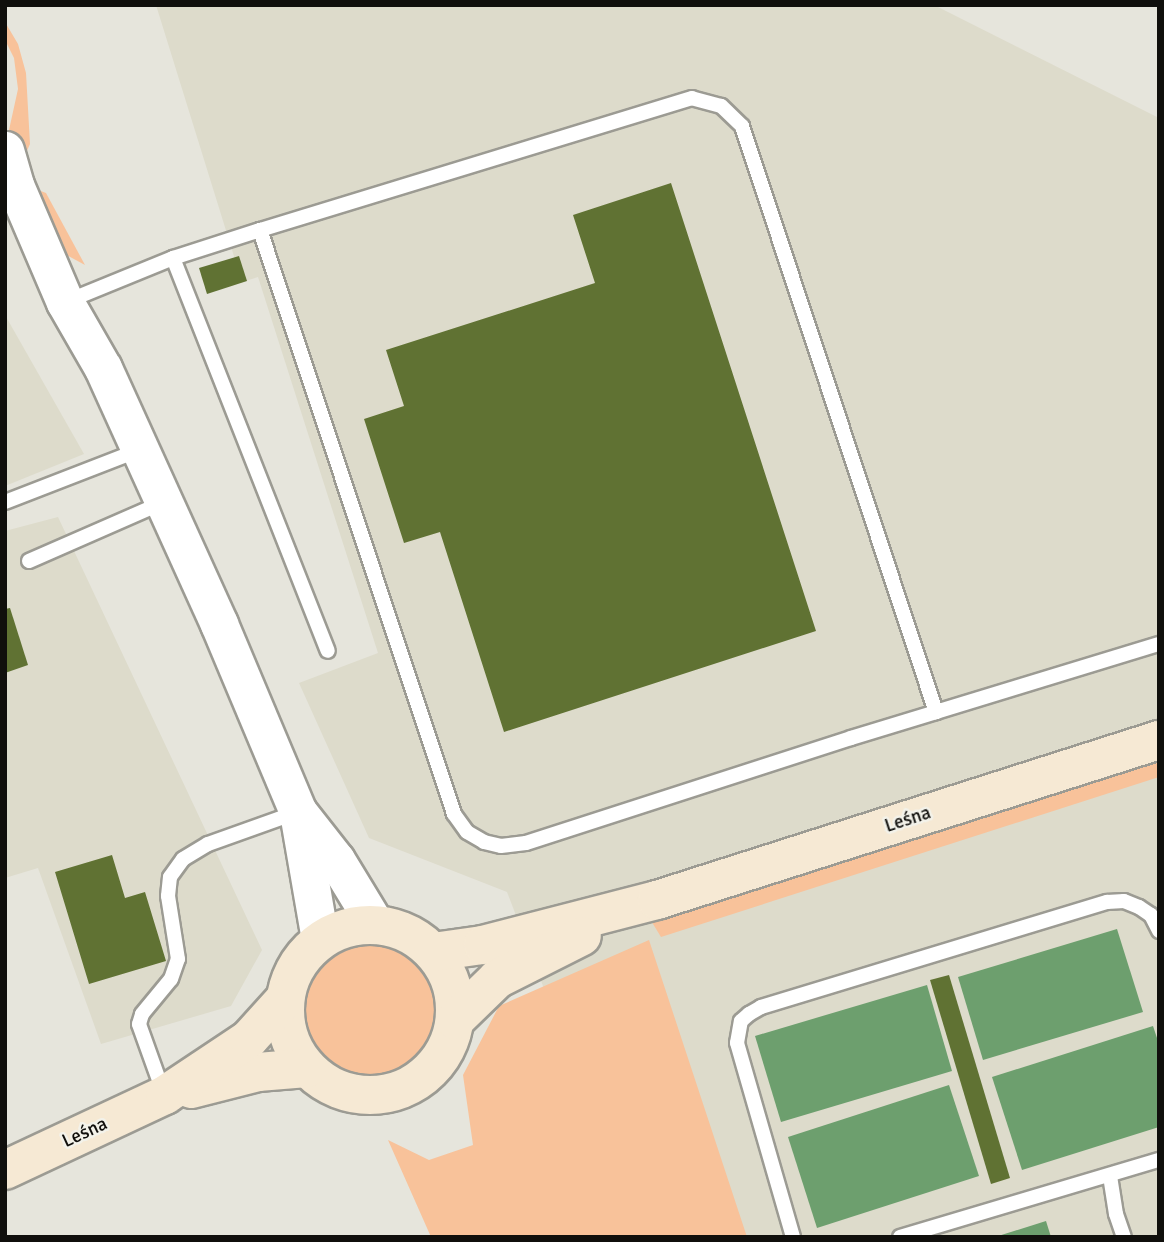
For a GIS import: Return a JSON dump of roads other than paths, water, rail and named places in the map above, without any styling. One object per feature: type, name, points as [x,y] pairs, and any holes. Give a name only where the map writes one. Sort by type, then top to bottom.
[{"type":"main road","name":"Leśna","points":[[433,952],[483,945],[656,900],[1159,740]]},
{"type":"main road","name":"Leśna","points":[[456,1020],[497,979],[656,900]]},
{"type":"main road","points":[[375,925],[407,933],[433,952],[452,984],[456,1020],[451,1039],[430,1072],[397,1091],[377,1096],[339,1090],[307,1068],[288,1036],[285,999],[296,966],[320,940],[347,928],[375,925]]},
{"type":"main road","name":"Leśna","points":[[5,1170],[165,1095],[249,1039],[285,999]]},
{"type":"main road","name":"Leśna","points":[[165,1095],[258,1072],[307,1068]]},
{"type":"street","points":[[5,150],[15,185],[65,302],[103,368],[219,624],[298,812],[320,940]]},
{"type":"street","points":[[5,227],[65,302]]},
{"type":"street","points":[[298,812],[336,860],[375,925]]},
{"type":"lane","points":[[65,302],[173,258],[691,97],[721,106],[742,126],[936,712]]},
{"type":"lane","points":[[260,230],[454,814],[467,832],[501,846],[526,844],[936,712],[1159,644]]},
{"type":"lane","points":[[173,258],[328,651]]},
{"type":"lane","points":[[5,502],[139,450]]},
{"type":"lane","points":[[29,561],[163,502]]},
{"type":"lane","points":[[165,1095],[139,1024],[142,1014],[171,979],[177,959],[167,896],[170,877],[183,859],[208,844],[298,812]]},
{"type":"lane","points":[[793,1237],[737,1043],[741,1021],[749,1014],[761,1007],[1107,902],[1124,901],[1139,907],[1151,915],[1159,931]]},
{"type":"lane","points":[[900,1237],[1159,1160]]},
{"type":"lane","points":[[1110,1175],[1116,1214],[1124,1237]]}]
